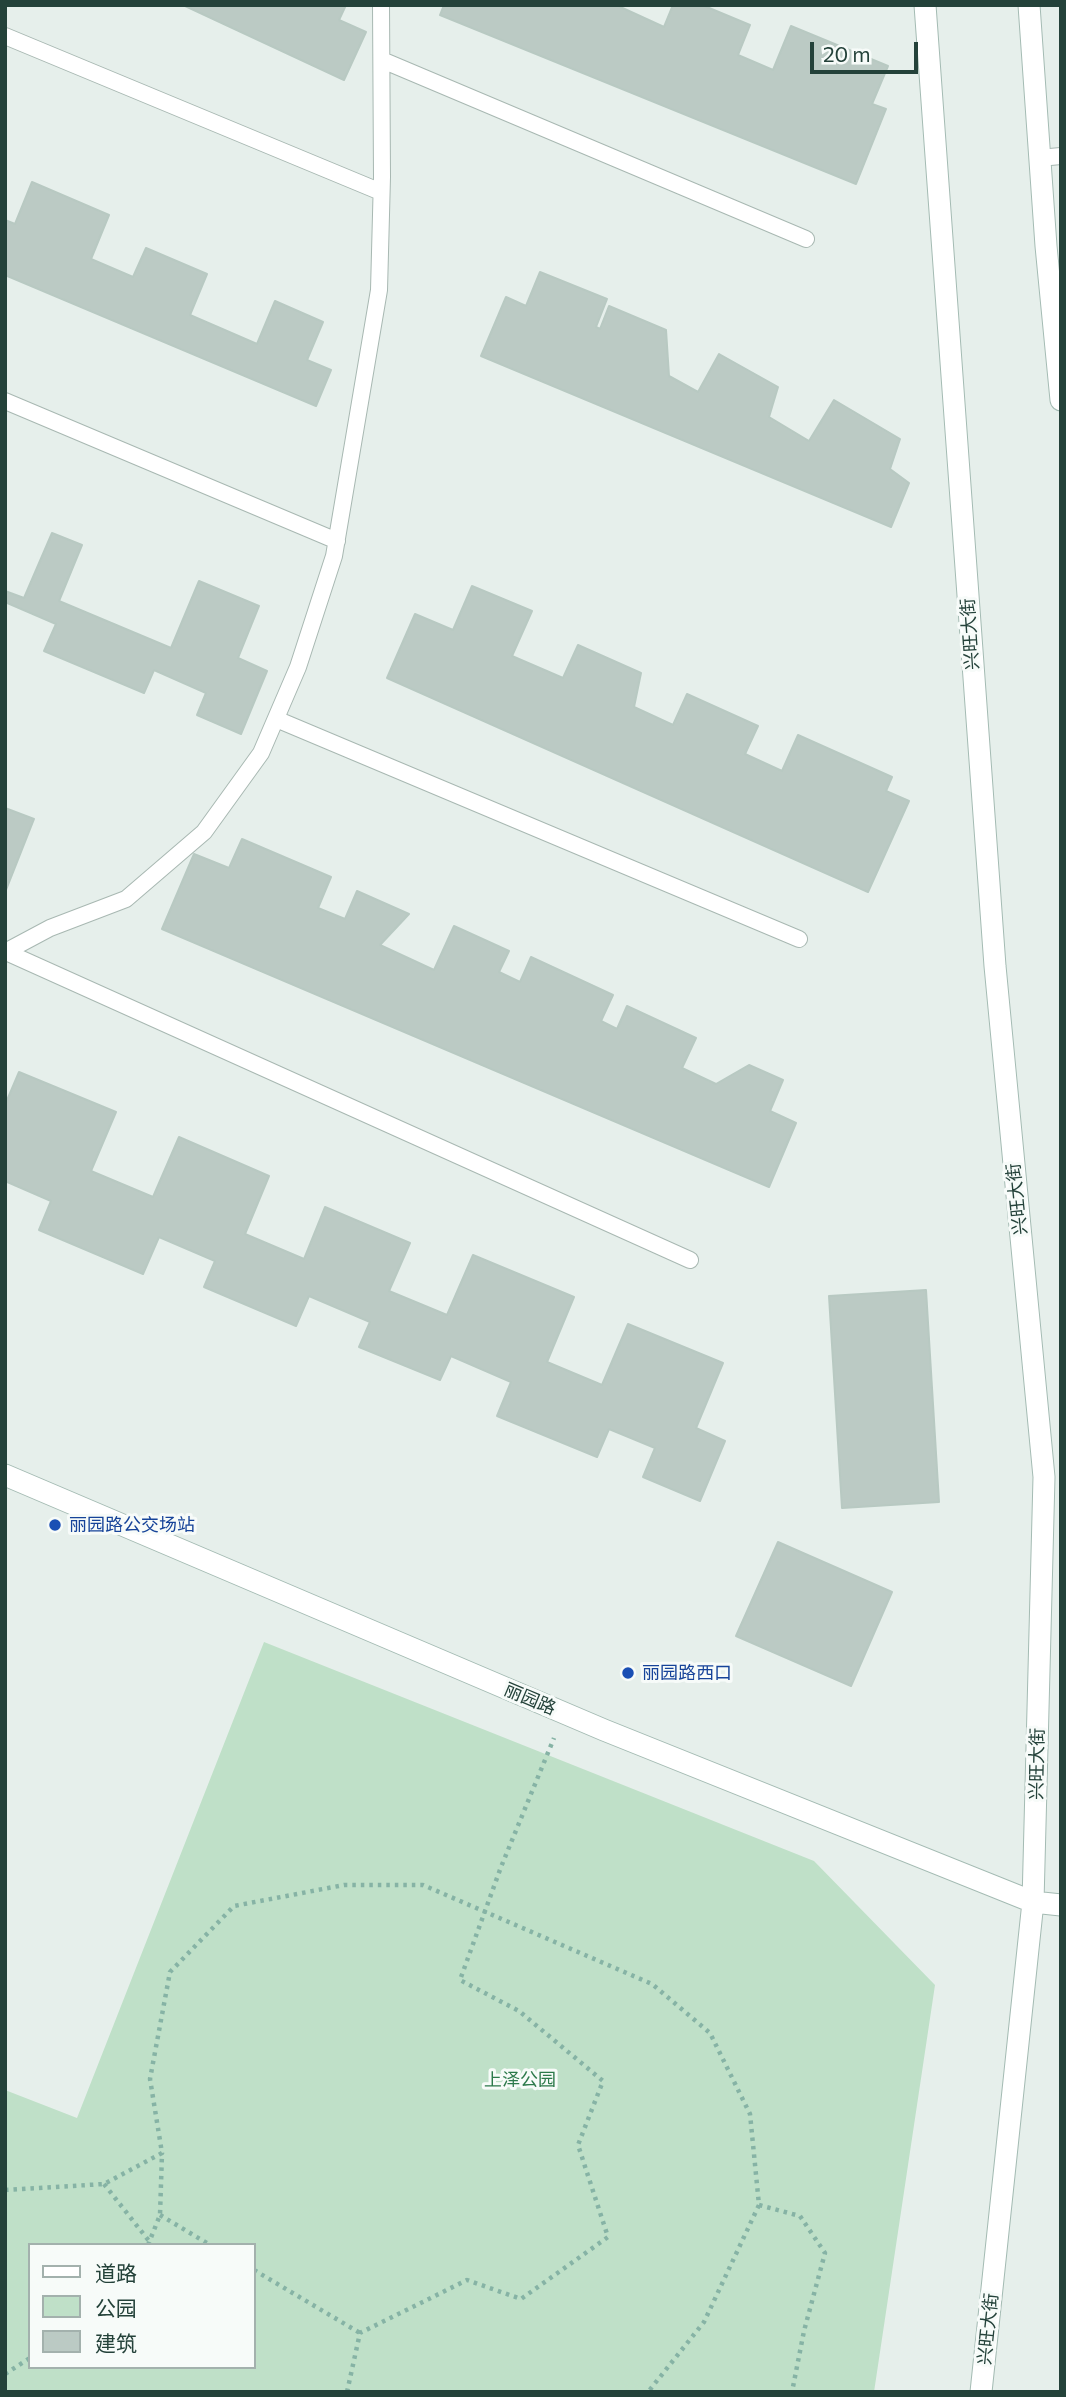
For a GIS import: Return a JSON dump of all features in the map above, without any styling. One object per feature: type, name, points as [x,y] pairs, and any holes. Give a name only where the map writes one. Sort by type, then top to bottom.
[{"type":"main road","name":"兴旺大街","points":[[925,5],[995,966],[1044,1477],[1033,1902],[981,2392]]},
{"type":"main road","points":[[1029,5],[1050,157],[1061,400]]},
{"type":"main road","name":"丽园路","points":[[5,1475],[565,1714],[1033,1902],[1061,1905]]},
{"type":"lane","points":[[6,952],[50,928],[126,899],[204,832],[261,753],[298,667],[334,556],[379,290],[381,5]]},
{"type":"lane","points":[[5,36],[381,192]]},
{"type":"lane","points":[[382,60],[806,239]]},
{"type":"lane","points":[[5,401],[337,541]]},
{"type":"lane","points":[[276,719],[799,939]]},
{"type":"lane","points":[[6,952],[690,1260]]},
{"type":"path","points":[[360,2333],[467,2280],[521,2299],[608,2237],[578,2145],[603,2081],[519,2011],[460,1980],[484,1911],[565,1714]]},
{"type":"path","points":[[149,2243],[160,2215],[162,2153],[150,2079],[170,1972],[234,1906],[344,1885],[423,1885],[652,1984],[710,2033],[750,2114],[759,2206],[704,2322],[648,2392]]},
{"type":"path","points":[[5,2190],[104,2184],[162,2153]]},
{"type":"path","points":[[104,2184],[149,2243]]},
{"type":"path","points":[[759,2206],[800,2216],[825,2253],[804,2332],[792,2392]]},
{"type":"path","points":[[160,2215],[207,2243]]},
{"type":"path","points":[[256,2271],[360,2333]]},
{"type":"path","points":[[347,2392],[360,2333]]},
{"type":"path","points":[[5,2374],[28,2359]]},
{"type":"green space","name":"上泽公园","points":[[264,1642],[814,1861],[935,1985],[874,2392],[5,2392],[5,2090],[77,2118]]},
{"type":"building","points":[[183,5],[346,5],[339,20],[366,32],[344,80]]},
{"type":"building","points":[[444,5],[616,5],[664,27],[673,5],[702,5],[750,25],[738,55],[773,70],[791,26],[888,66],[872,104],[886,109],[856,184],[440,15]]},
{"type":"building","points":[[32,182],[109,215],[91,259],[133,277],[146,248],[207,274],[190,315],[257,344],[275,301],[323,322],[307,360],[331,370],[316,406],[5,275],[5,220],[15,224]]},
{"type":"building","points":[[540,272],[607,299],[596,327],[600,329],[609,306],[666,330],[669,376],[698,392],[719,354],[778,387],[769,417],[809,441],[834,400],[900,439],[890,469],[909,483],[891,527],[481,356],[506,297],[526,306]]},
{"type":"building","points":[[52,533],[82,545],[59,601],[171,648],[199,581],[259,606],[238,658],[267,671],[241,734],[197,715],[206,693],[154,670],[144,693],[44,651],[56,624],[5,602],[5,591],[24,598]]},
{"type":"building","points":[[472,586],[532,611],[512,656],[563,678],[578,645],[641,673],[634,707],[673,725],[687,694],[758,726],[745,754],[782,771],[798,735],[892,777],[886,791],[909,801],[868,892],[387,678],[415,614],[453,630]]},
{"type":"building","points":[[5,808],[34,819],[6,890],[5,890]]},
{"type":"building","points":[[242,839],[331,877],[318,908],[345,919],[357,891],[409,914],[380,945],[434,970],[454,926],[509,951],[499,972],[520,982],[531,957],[613,995],[601,1021],[617,1029],[627,1006],[696,1038],[682,1068],[716,1084],[749,1065],[783,1080],[770,1111],[796,1123],[769,1187],[162,929],[194,854],[229,868]]},
{"type":"building","points":[[19,1072],[116,1112],[91,1171],[153,1197],[179,1137],[269,1176],[245,1234],[304,1259],[325,1207],[410,1243],[389,1291],[447,1315],[473,1255],[574,1297],[547,1362],[602,1385],[628,1324],[723,1363],[696,1428],[725,1441],[700,1501],[643,1477],[655,1448],[609,1429],[597,1457],[497,1416],[511,1382],[451,1356],[440,1380],[359,1347],[370,1322],[309,1296],[296,1326],[204,1287],[215,1261],[159,1237],[143,1274],[39,1230],[51,1201],[5,1181],[5,1105]]},
{"type":"building","points":[[926,1290],[939,1502],[842,1508],[829,1296]]},
{"type":"building","points":[[778,1542],[892,1592],[851,1686],[736,1636]]},
{"type":"place","name":"丽园路公交场站","points":[[55,1525]]},
{"type":"place","name":"丽园路西口","points":[[628,1673]]}]
